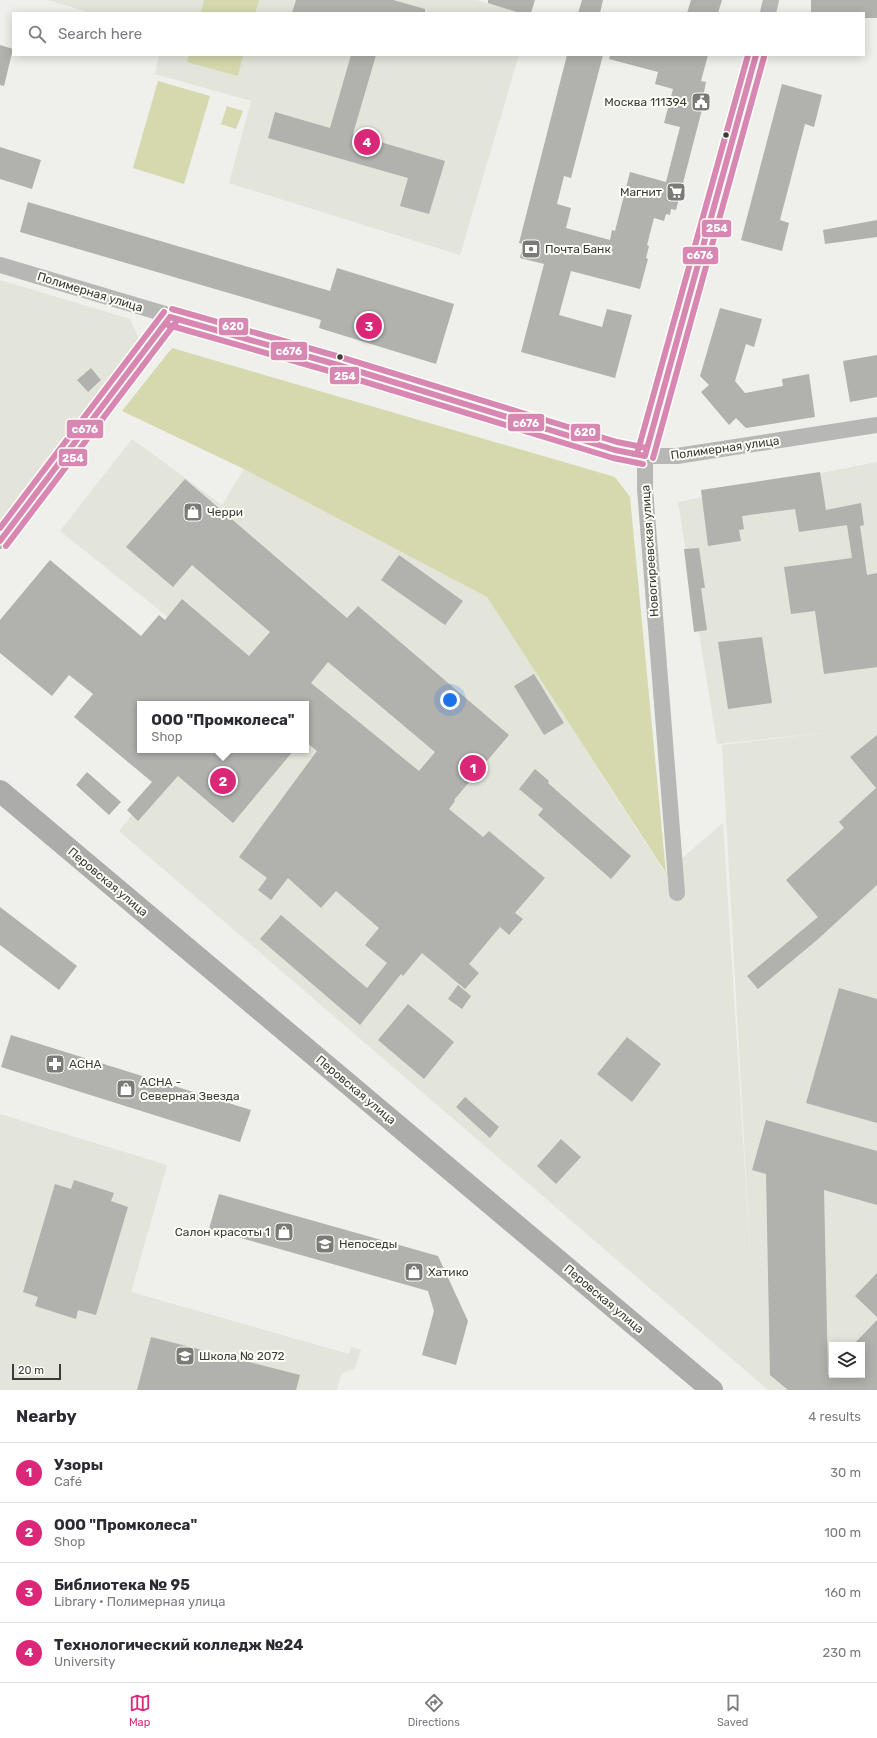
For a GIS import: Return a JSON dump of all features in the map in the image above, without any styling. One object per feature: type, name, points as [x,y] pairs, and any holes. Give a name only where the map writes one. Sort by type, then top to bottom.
[{"type":"main road","name":"Перовская улица","points":[[0,791],[712,1390]]},
{"type":"street","points":[[768,12],[771,0]]},
{"type":"street","name":"Новогиреевская улица","points":[[677,893],[645,489],[645,456],[756,56]]},
{"type":"street","name":"Полимерная улица","points":[[0,265],[170,317],[338,365],[615,450],[645,456],[677,456],[877,425]]},
{"type":"street","points":[[0,541],[170,317]]},
{"type":"shaded area","points":[[48,0],[477,0],[517,12],[88,12]]},
{"type":"shaded area","points":[[159,56],[519,56],[460,255],[229,183],[251,101],[155,74]]},
{"type":"shaded area","points":[[0,280],[130,319],[139,339],[0,525]]},
{"type":"shaded area","points":[[132,439],[222,505],[244,469],[487,597],[665,873],[723,823],[752,1282],[722,745],[839,731],[717,744],[678,502],[877,462],[877,1390],[768,1390],[119,831],[181,753],[309,753],[309,701],[299,701],[242,676],[60,531]]},
{"type":"shaded area","points":[[0,1114],[167,1165],[131,1292],[349,1354],[351,1347],[361,1350],[355,1368],[341,1374],[337,1390],[0,1390]]},
{"type":"green space","points":[[204,0],[259,0],[255,12],[201,12]]},
{"type":"green space","points":[[189,56],[243,56],[238,76],[187,62]]},
{"type":"green space","points":[[158,81],[210,96],[184,184],[133,168]]},
{"type":"green space","points":[[227,106],[243,111],[236,129],[221,124]]},
{"type":"green space","points":[[172,348],[615,477],[630,497],[666,873],[487,597],[244,469],[122,411]]},
{"type":"building","points":[[296,0],[393,0],[425,9],[425,12],[292,12]]},
{"type":"building","points":[[488,0],[535,0],[531,12],[517,12],[488,3]]},
{"type":"building","points":[[582,0],[603,0],[600,12],[578,12]]},
{"type":"building","points":[[691,0],[722,0],[718,12],[687,12]]},
{"type":"building","points":[[811,0],[877,0],[877,18],[865,18],[865,12],[811,12]]},
{"type":"building","points":[[0,45],[12,49],[12,53],[4,86],[0,85]]},
{"type":"building","points":[[351,56],[376,56],[353,134],[445,161],[429,214],[400,206],[408,178],[268,138],[275,112],[330,128]]},
{"type":"building","points":[[567,56],[603,56],[571,178],[564,176],[557,204],[571,208],[566,228],[610,240],[612,230],[615,231],[630,172],[666,182],[680,127],[664,123],[673,89],[655,84],[658,72],[609,59],[610,56],[708,56],[701,81],[706,82],[703,97],[705,98],[676,210],[671,209],[670,215],[666,214],[664,221],[654,218],[647,245],[649,246],[646,258],[648,259],[640,289],[571,271],[559,315],[602,327],[607,309],[632,315],[615,378],[521,352],[544,264],[520,258],[523,244],[519,243]]},
{"type":"building","points":[[782,84],[822,95],[814,127],[805,124],[780,220],[789,223],[782,251],[741,240]]},
{"type":"building","points":[[0,147],[41,160],[32,189],[0,179]]},
{"type":"building","points":[[28,202],[330,291],[337,268],[454,304],[436,364],[319,328],[321,320],[20,232]]},
{"type":"building","points":[[877,220],[877,237],[825,244],[823,230]]},
{"type":"building","points":[[720,308],[762,319],[754,347],[746,344],[735,381],[745,393],[783,386],[782,379],[809,374],[815,417],[746,428],[736,418],[729,425],[701,392],[709,385],[700,376]]},
{"type":"building","points":[[877,355],[877,397],[850,402],[843,361]]},
{"type":"building","points":[[91,368],[101,380],[88,392],[77,380]]},
{"type":"building","points":[[820,472],[826,510],[861,503],[864,525],[860,526],[867,575],[877,573],[877,667],[824,674],[815,611],[791,614],[784,567],[852,558],[847,525],[799,532],[795,509],[742,516],[744,529],[739,530],[741,541],[708,546],[701,490]]},
{"type":"building","points":[[185,479],[347,618],[358,606],[509,735],[454,800],[455,801],[449,809],[483,837],[489,831],[545,878],[515,913],[523,919],[509,935],[500,927],[469,964],[479,973],[465,989],[422,953],[403,976],[401,974],[360,1025],[260,939],[281,915],[367,988],[387,963],[365,945],[379,928],[336,891],[321,908],[288,878],[271,900],[258,890],[267,878],[239,857],[317,751],[309,744],[309,701],[137,701],[137,753],[291,753],[233,823],[178,776],[138,821],[127,810],[152,782],[74,717],[93,694],[69,675],[52,696],[0,653],[0,620],[50,560],[141,636],[159,615],[165,620],[182,599],[249,656],[270,632],[192,565],[173,587],[126,547]],"holes":[[[328,662],[435,752],[419,771],[311,683]]]},
{"type":"building","points":[[699,548],[705,588],[701,588],[707,630],[694,632],[684,549]]},
{"type":"building","points":[[399,555],[463,601],[445,625],[381,580]]},
{"type":"building","points":[[762,637],[772,703],[728,709],[718,642]]},
{"type":"building","points":[[534,674],[564,723],[544,735],[514,686]]},
{"type":"building","points":[[877,735],[877,885],[817,940],[758,989],[747,976],[818,917],[786,880],[844,828],[839,822],[876,788],[850,757]]},
{"type":"building","points":[[535,769],[549,781],[548,783],[631,856],[611,879],[538,815],[543,809],[519,789]]},
{"type":"building","points":[[87,772],[121,802],[109,815],[76,785]]},
{"type":"building","points":[[0,907],[77,966],[59,990],[0,945]]},
{"type":"building","points":[[458,985],[471,996],[462,1009],[448,999]]},
{"type":"building","points":[[839,988],[877,999],[877,1123],[806,1103]]},
{"type":"building","points":[[408,1004],[454,1042],[424,1079],[378,1040]]},
{"type":"building","points":[[11,1035],[251,1110],[240,1142],[1,1067]]},
{"type":"building","points":[[627,1037],[661,1064],[632,1102],[597,1074]]},
{"type":"building","points":[[465,1097],[499,1127],[490,1138],[456,1107]]},
{"type":"building","points":[[766,1120],[877,1151],[877,1205],[824,1190],[828,1375],[829,1378],[865,1378],[865,1342],[856,1342],[877,1320],[877,1390],[788,1390],[770,1375],[766,1174],[752,1170]]},
{"type":"building","points":[[561,1139],[581,1157],[556,1184],[537,1166]]},
{"type":"building","points":[[74,1180],[114,1193],[111,1201],[128,1207],[96,1315],[78,1310],[76,1319],[35,1306],[38,1297],[23,1292],[55,1184],[71,1189]]},
{"type":"building","points":[[219,1194],[438,1256],[468,1321],[456,1365],[422,1355],[434,1311],[428,1291],[209,1229]]},
{"type":"building","points":[[877,1273],[877,1317],[855,1296]]},
{"type":"building","name":"Школа № 2072","points":[[151,1337],[300,1375],[296,1390],[137,1390]]},
{"type":"transit line","name":"620","points":[[637,454],[748,56]]},
{"type":"transit line","name":"с676","points":[[645,456],[756,56]]},
{"type":"transit line","name":"254","points":[[653,458],[764,57]]},
{"type":"transit line","name":"620","points":[[172,309],[340,357],[617,442],[647,448]]},
{"type":"transit line","name":"620","points":[[0,528],[164,312]]},
{"type":"transit line","name":"с676","points":[[170,317],[338,365],[615,450],[645,456]]},
{"type":"transit line","name":"с676","points":[[0,541],[170,317]]},
{"type":"transit line","name":"254","points":[[6,546],[176,322]]},
{"type":"transit line","name":"254","points":[[168,325],[336,373],[613,458],[643,464]]},
{"type":"place","name":"Москва 111394","points":[[701,102]]},
{"type":"place","name":"Технологический колледж №24","points":[[367,142]]},
{"type":"place","name":"Магнит","points":[[676,192]]},
{"type":"place","name":"Почта Банк","points":[[531,249]]},
{"type":"place","name":"Библиотека № 95","points":[[369,326]]},
{"type":"place","name":"Черри","points":[[193,512]]},
{"type":"place","name":"Узоры","points":[[473,768]]},
{"type":"place","name":"ООО \"Промколеса\"","points":[[223,781]]},
{"type":"place","name":"АСНА","points":[[55,1064]]},
{"type":"place","name":"АСНА - Северная Звезда","points":[[126,1089]]},
{"type":"place","name":"Салон красоты 1","points":[[284,1232]]},
{"type":"place","name":"Непоседы","points":[[325,1244]]},
{"type":"place","name":"Хатико","points":[[414,1272]]},
{"type":"place","name":"Школа № 2072","points":[[185,1356]]}]
